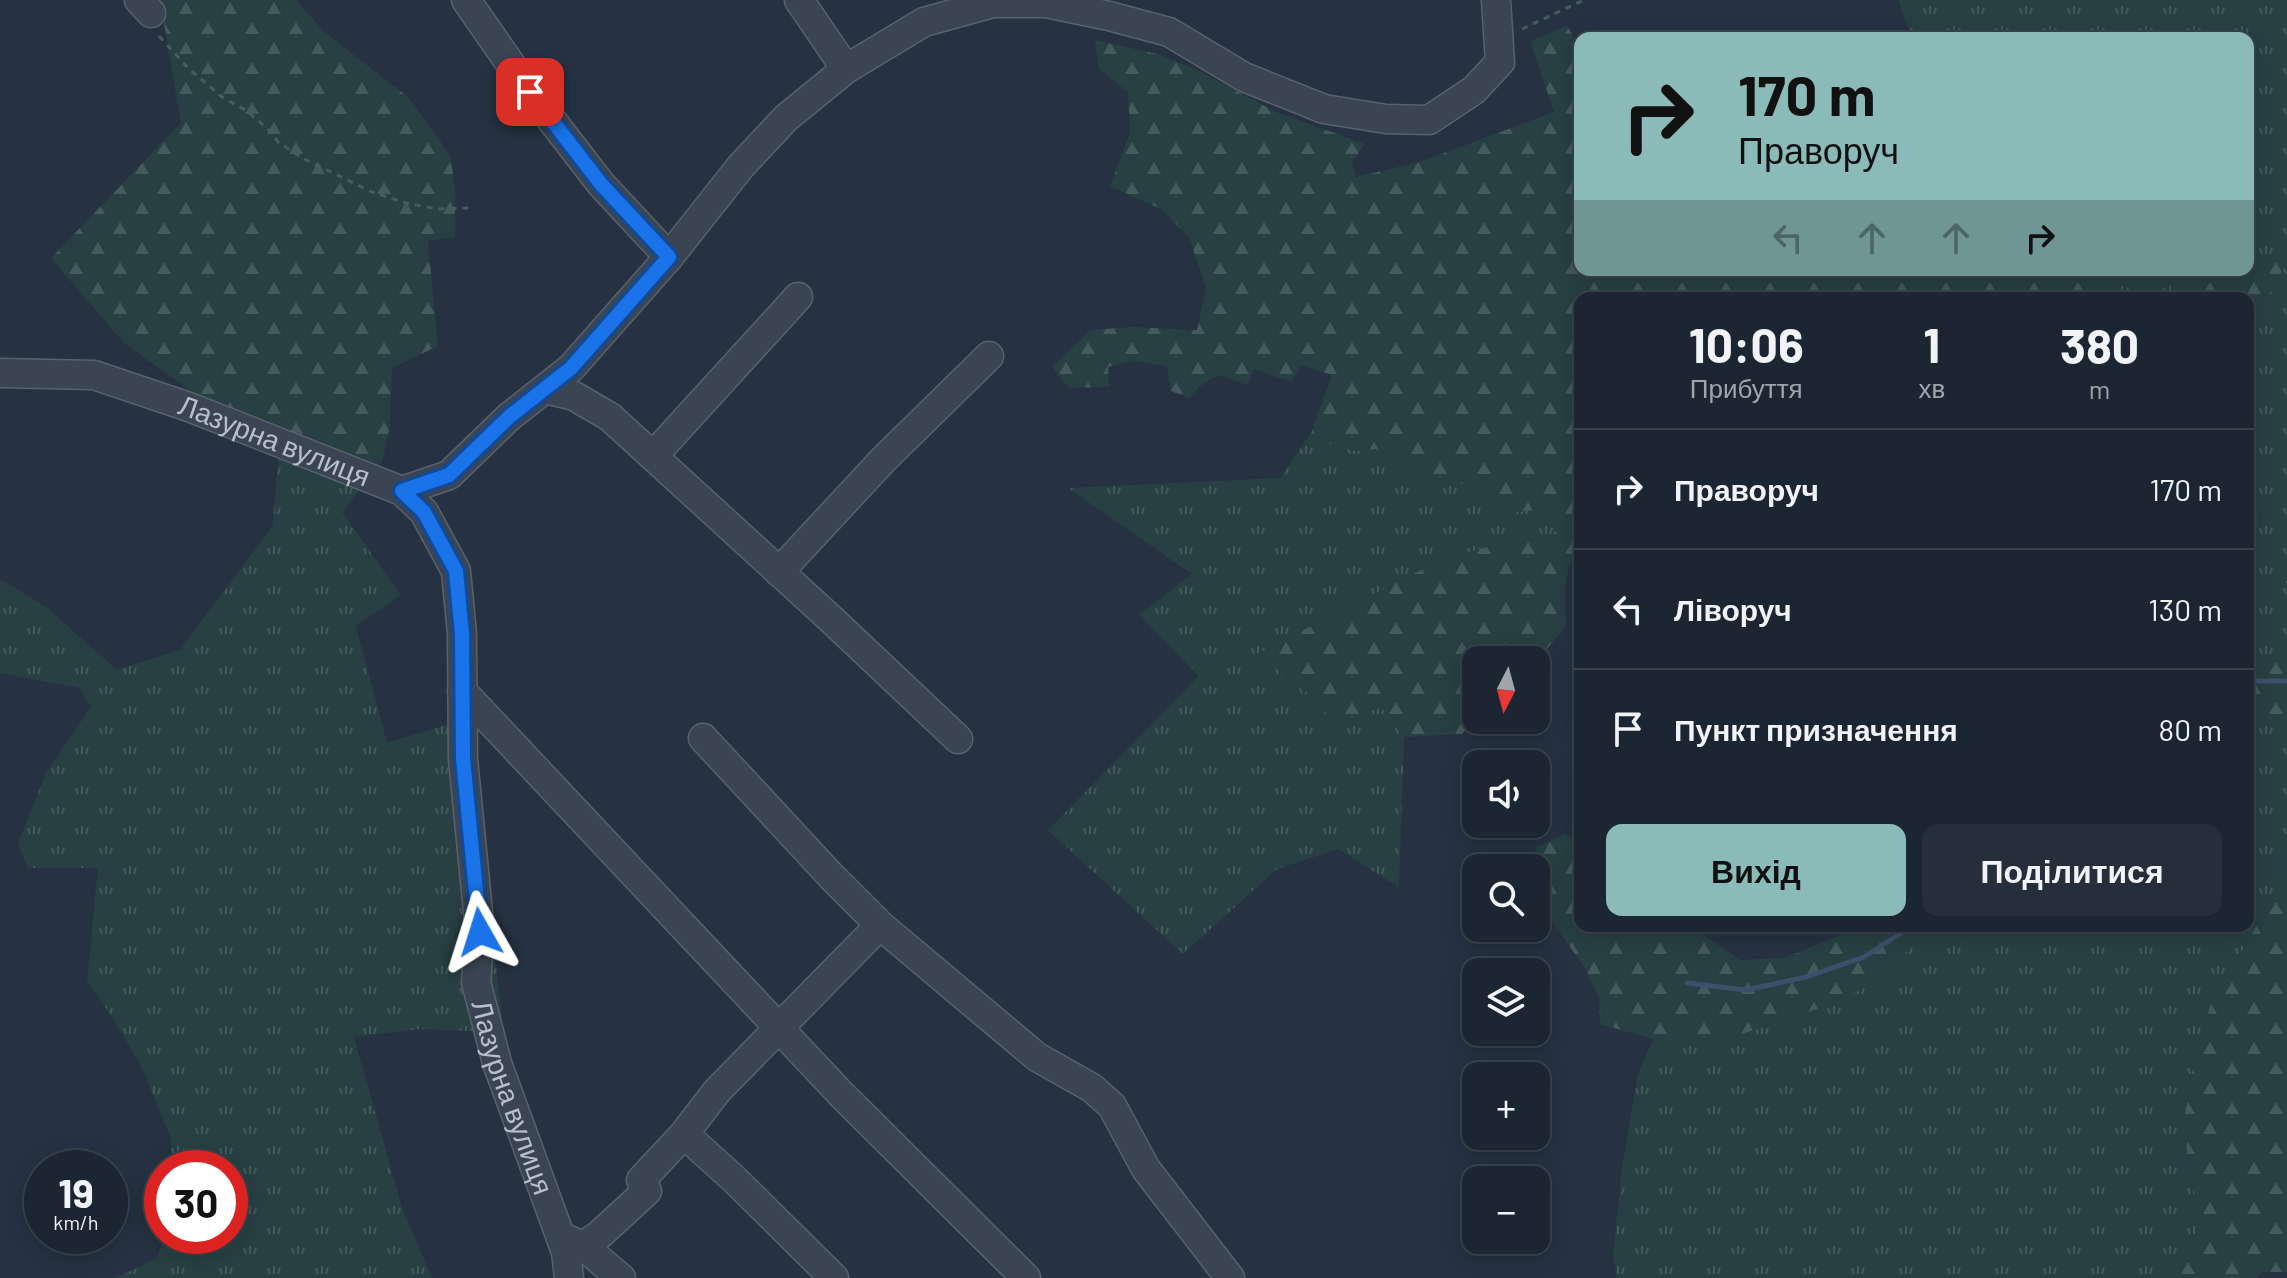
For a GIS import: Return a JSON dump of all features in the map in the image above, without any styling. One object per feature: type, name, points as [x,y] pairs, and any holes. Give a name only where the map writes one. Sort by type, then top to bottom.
[{"type":"street","points":[[466,0],[530,92],[601,184],[669,257]]},
{"type":"street","points":[[799,0],[846,69]]},
{"type":"street","points":[[402,491],[449,475],[509,417],[571,368],[669,257],[741,166],[786,118],[846,69],[924,22],[993,3],[1046,3],[1169,32],[1244,77],[1324,109],[1386,119],[1429,120],[1474,90],[1500,62],[1496,0]]},
{"type":"street","points":[[653,456],[798,297]]},
{"type":"street","points":[[779,572],[883,460],[989,356]]},
{"type":"street","name":"Лазурна вулиця","points":[[0,373],[94,375],[189,407],[402,491],[424,512],[456,571],[462,634],[463,759],[480,932],[476,982],[497,1063],[571,1241],[566,1252],[569,1278]]},
{"type":"street","points":[[545,389],[574,396],[610,417],[958,739]]},
{"type":"street","points":[[462,691],[841,1094],[1026,1278]]},
{"type":"street","points":[[703,738],[880,925],[1037,1057],[1092,1088],[1112,1106],[1146,1169],[1230,1278]]},
{"type":"street","points":[[571,1241],[598,1236],[647,1191],[641,1180],[684,1134],[717,1091],[880,925]]},
{"type":"street","points":[[684,1134],[834,1278]]},
{"type":"street","points":[[571,1241],[621,1278]]},
{"type":"path","points":[[1499,45],[1522,29],[1584,0]]},
{"type":"path","points":[[145,7],[160,37],[188,68],[222,97],[247,111],[289,150],[383,195],[438,209],[470,208]]},
{"type":"green space","points":[[160,0],[296,0],[324,32],[409,98],[450,155],[455,187],[455,237],[428,241],[438,346],[392,368],[390,426],[382,462],[340,453],[204,400],[124,343],[51,258],[181,123]]},
{"type":"green space","points":[[1899,0],[2287,0],[2287,654],[2254,657],[2254,307],[2275,288],[2285,262],[2254,254],[2254,32],[1911,32]]},
{"type":"green space","points":[[1567,26],[1574,37],[1574,276],[2114,276],[2118,292],[1574,292],[1574,556],[1567,575],[1566,626],[1549,646],[1462,646],[1462,734],[1404,737],[1381,707],[1334,723],[1312,696],[1257,654],[1431,565],[1493,545],[1549,539],[1567,517],[1551,508],[1517,512],[1474,484],[1430,484],[1376,449],[1356,451],[1327,443],[1311,433],[1332,375],[1301,365],[1292,382],[1254,369],[1248,385],[1218,375],[1200,386],[1189,398],[1171,391],[1167,366],[1133,360],[1108,367],[1109,387],[1069,388],[1052,367],[1091,330],[1132,327],[1197,330],[1206,287],[1189,238],[1163,210],[1110,186],[1130,133],[1128,92],[1099,69],[1095,40],[1157,54],[1197,70],[1276,112],[1365,144],[1352,162],[1356,177],[1420,162],[1554,112],[1530,41]]},
{"type":"green space","points":[[2254,254],[2285,262],[2275,288],[2254,307],[2254,292],[2167,292],[2194,276],[2254,276]]},
{"type":"green space","points":[[2114,276],[2194,276],[2167,292],[2118,292]]},
{"type":"green space","points":[[280,431],[340,453],[382,462],[342,512],[401,595],[356,626],[387,743],[472,717],[503,1032],[420,1029],[354,1037],[403,1211],[432,1278],[115,1278],[158,1258],[159,1254],[248,1254],[248,1150],[171,1150],[171,1138],[141,1066],[87,981],[98,868],[28,868],[18,844],[47,771],[91,707],[80,688],[0,673],[0,579],[46,607],[117,670],[180,650],[273,526]]},
{"type":"green space","points":[[1311,433],[1327,443],[1356,451],[1376,449],[1430,484],[1474,484],[1517,512],[1552,508],[1567,517],[1549,539],[1493,545],[1431,565],[1257,654],[1312,696],[1334,722],[1382,707],[1404,737],[1399,887],[1338,849],[1277,869],[1183,954],[1048,830],[1199,676],[1139,615],[1192,574],[1068,488],[1280,478]]},
{"type":"green space","points":[[2287,654],[2287,730],[2283,724],[2254,716],[2254,657]]},
{"type":"green space","points":[[2254,716],[2283,724],[2287,730],[2287,832],[2283,839],[2282,883],[2254,930]]},
{"type":"green space","points":[[2287,832],[2287,1272],[2262,1272],[2255,1278],[2176,1278],[2203,1215],[2188,1176],[2185,1114],[2194,1061],[2211,1003],[2282,883],[2283,839]]},
{"type":"green space","points":[[1565,834],[1574,841],[1574,932],[1700,932],[1740,960],[1785,958],[1848,932],[1977,932],[1957,941],[1915,942],[1885,976],[1835,1003],[1742,1034],[1653,1039],[1600,1024],[1599,998],[1586,970],[1550,918],[1550,854],[1533,854],[1537,847]]},
{"type":"green space","points":[[1977,932],[2253,932],[2211,1003],[2194,1061],[2185,1114],[2188,1176],[2203,1215],[2176,1278],[1617,1278],[1613,1255],[1622,1167],[1638,1075],[1653,1039],[1742,1034],[1835,1003],[1885,976],[1915,942],[1957,941]]},
{"type":"waterway","points":[[2254,681],[2287,681]]},
{"type":"waterway","points":[[1687,983],[1746,990],[1806,977],[1864,957],[1903,932]]},
{"type":"route","points":[[480,932],[463,759],[462,634],[456,571],[424,512],[402,491],[449,475],[509,417],[571,368],[669,257],[601,184],[530,92]]}]
